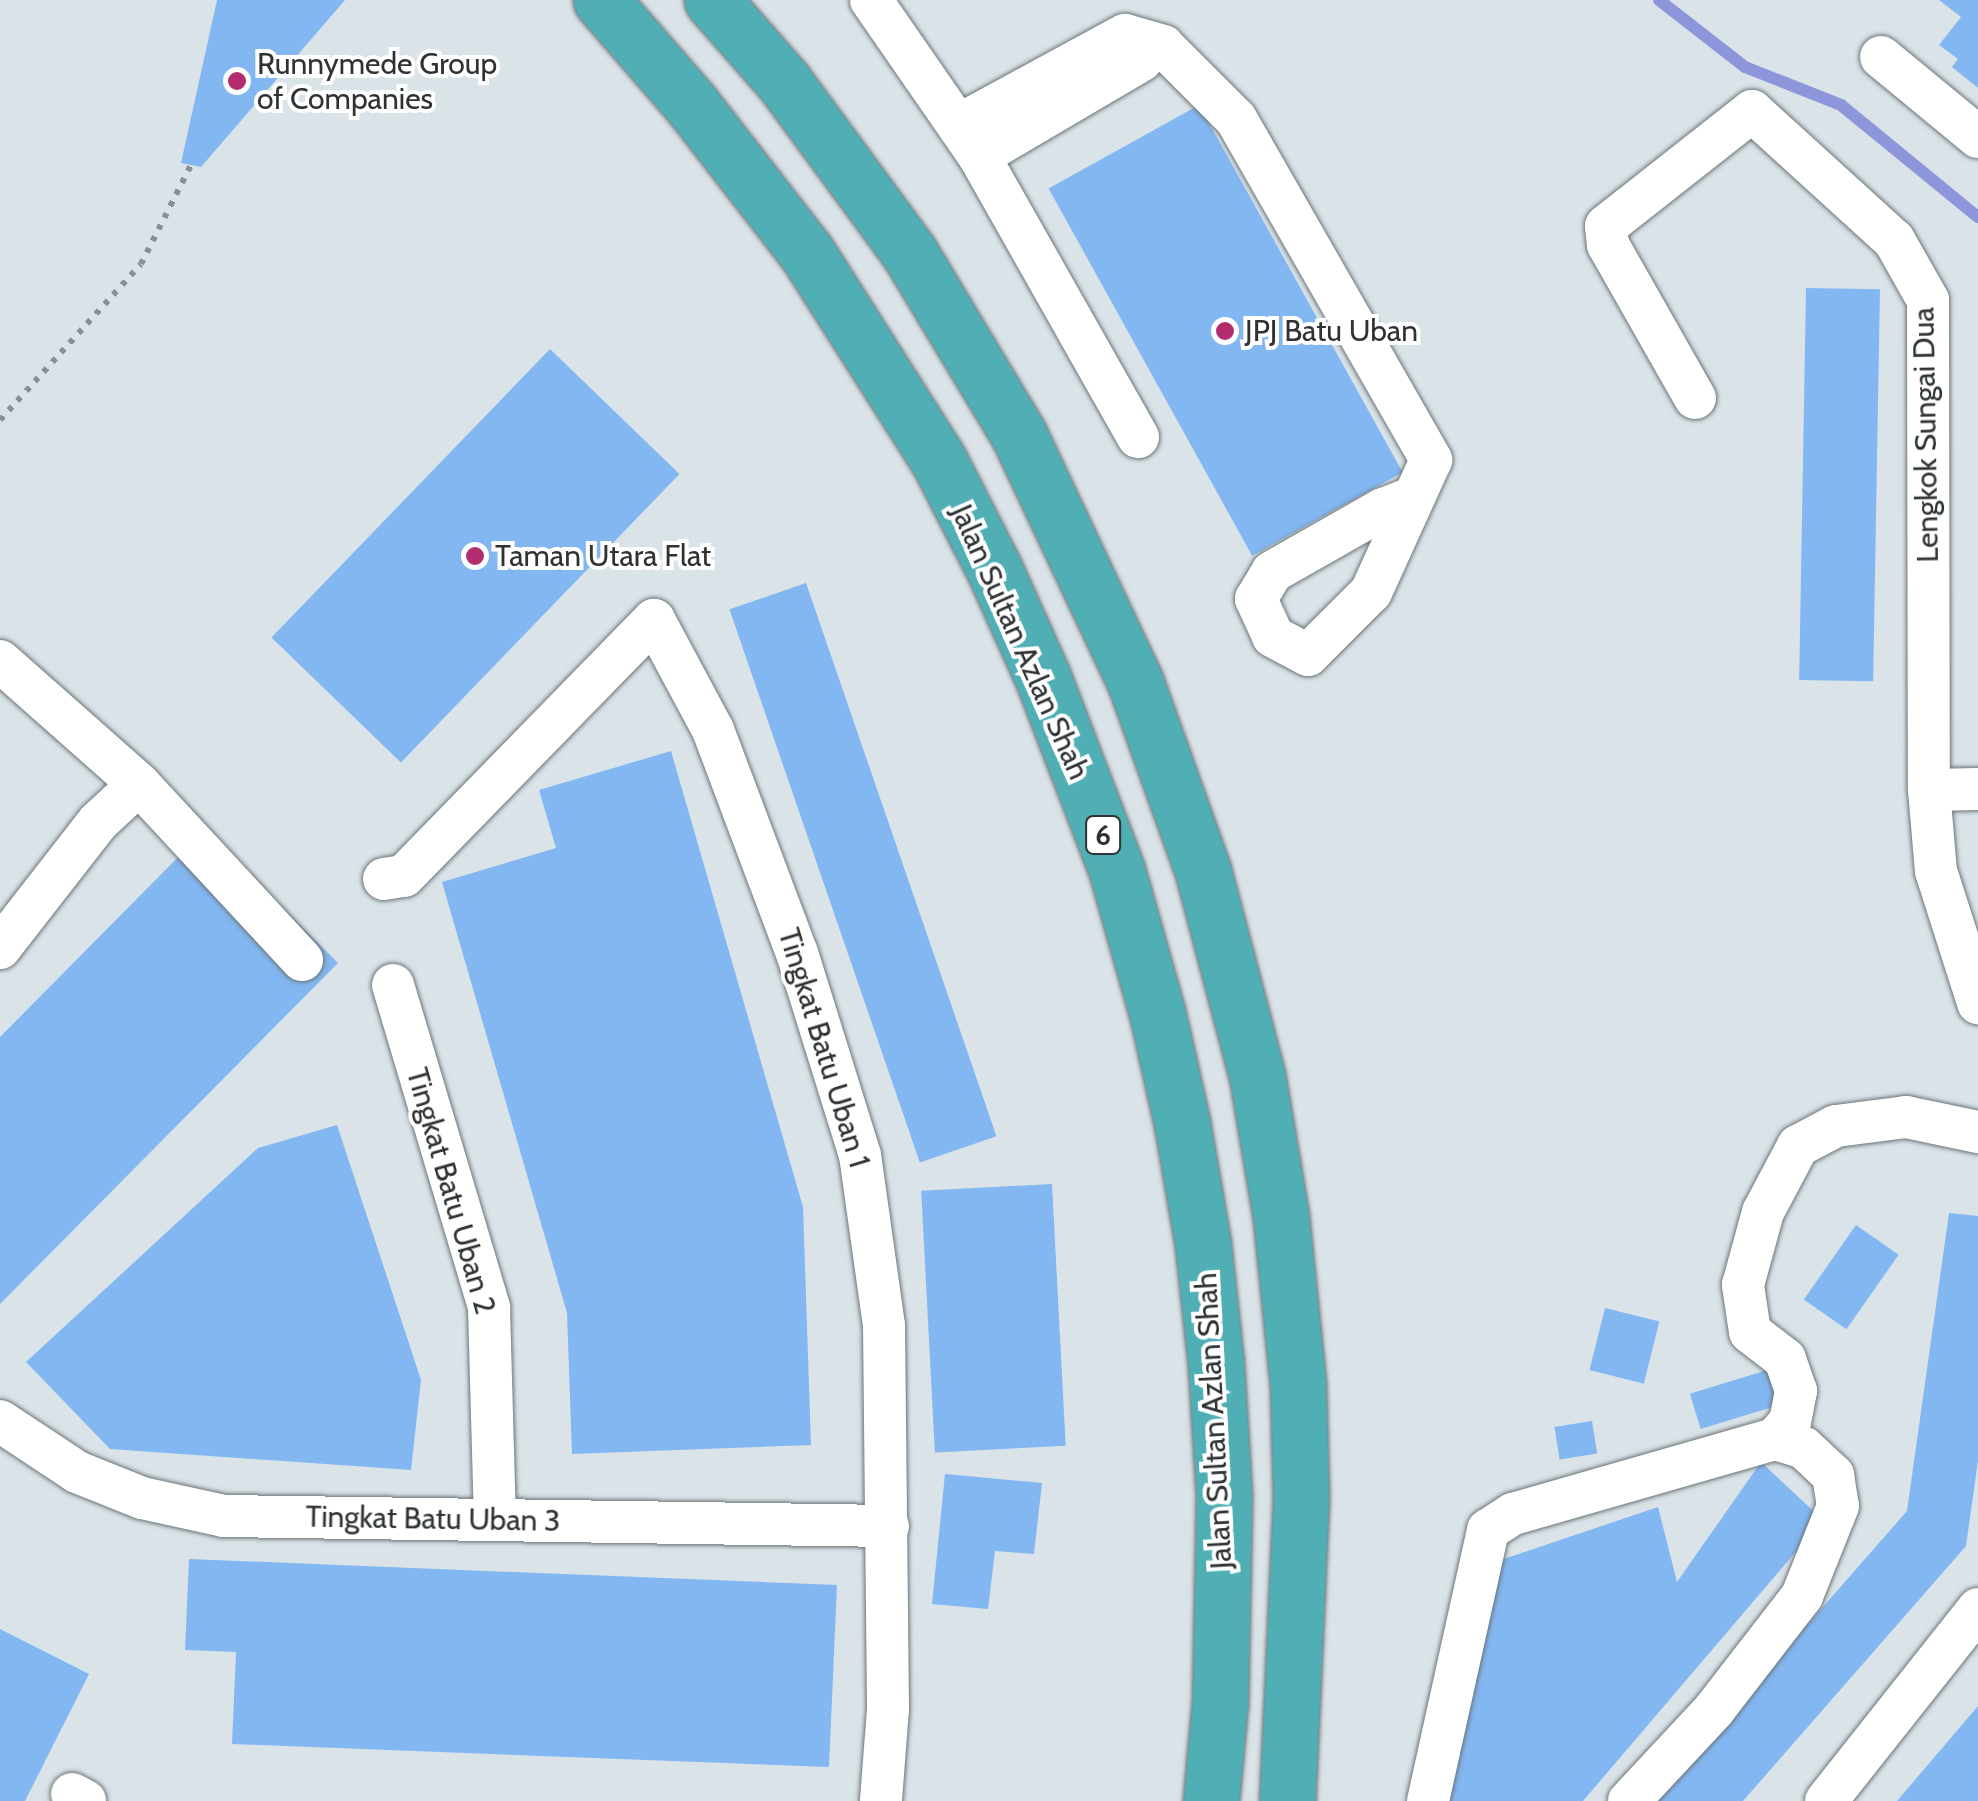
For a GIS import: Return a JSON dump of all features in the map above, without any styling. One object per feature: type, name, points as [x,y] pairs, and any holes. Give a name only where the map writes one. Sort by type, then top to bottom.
[{"type":"highway","name":"Jalan Sultan Azlan Shah","points":[[602,0],[692,105],[807,253],[939,462],[1035,660],[1117,870],[1158,1012],[1204,1246],[1224,1496],[1220,1702],[1211,1801]]},
{"type":"highway","points":[[712,0],[784,82],[909,252],[1019,436],[1136,684],[1203,871],[1257,1076],[1281,1217],[1298,1384],[1301,1498],[1287,1801]]},
{"type":"street","points":[[871,0],[969,140],[1138,437]]},
{"type":"street","points":[[969,140],[1125,35],[1164,46],[1236,119],[1430,460],[1414,497]]},
{"type":"street","points":[[1882,57],[1978,137]]},
{"type":"street","name":"Lengkok Sungai Dua","points":[[1694,398],[1608,245],[1606,226],[1752,112],[1894,240],[1928,300],[1929,790],[1936,871],[1978,1003]]},
{"type":"street","name":"Tingkat Batu Uban 1","points":[[384,880],[404,876],[654,620],[713,730],[798,952],[860,1155],[884,1324],[888,1709],[881,1801]]},
{"type":"street","points":[[0,661],[139,784],[302,960]]},
{"type":"street","points":[[0,948],[98,822],[139,784]]},
{"type":"street","points":[[1929,790],[1978,789]]},
{"type":"street","name":"Tingkat Batu Uban 2","points":[[393,985],[489,1308],[495,1520]]},
{"type":"street","points":[[1428,1801],[1488,1530],[1512,1514],[1775,1439],[1790,1422],[1796,1390],[1785,1359],[1750,1332],[1743,1285],[1763,1212],[1798,1146],[1836,1126],[1906,1117],[1978,1132]]},
{"type":"street","name":"Tingkat Batu Uban 3","points":[[0,1421],[77,1472],[142,1498],[224,1516],[888,1526]]},
{"type":"street","points":[[1628,1801],[1714,1710],[1802,1596],[1838,1506],[1833,1475],[1804,1448],[1775,1439]]},
{"type":"street","points":[[1826,1801],[1978,1609]]},
{"type":"path","points":[[0,420],[140,264],[192,165]]},
{"type":"building","name":"Runnymede Group of Companies","points":[[217,0],[345,0],[201,167],[181,163]]},
{"type":"building","points":[[1939,0],[1978,0],[1978,88],[1952,67],[1958,59],[1939,45],[1961,17]]},
{"type":"building","name":"JPJ Batu Uban","points":[[1199,105],[1403,472],[1252,556],[1049,188]]},
{"type":"building","points":[[1806,288],[1880,289],[1873,681],[1799,680]]},
{"type":"building","name":"Taman Utara Flat","points":[[550,349],[679,474],[401,762],[271,637]]},
{"type":"building","points":[[806,583],[996,1136],[920,1162],[729,609]]},
{"type":"building","points":[[671,751],[803,1207],[811,1445],[572,1454],[567,1313],[442,882],[556,848],[539,790]]},
{"type":"building","points":[[205,830],[338,963],[0,1304],[0,1037]]},
{"type":"building","points":[[337,1125],[421,1380],[411,1470],[110,1449],[26,1362],[258,1148]]},
{"type":"building","points":[[1052,1184],[1066,1446],[935,1452],[921,1191]]},
{"type":"building","points":[[1949,1213],[1978,1216],[1978,1461],[1966,1546],[1743,1801],[1653,1801],[1907,1511]]},
{"type":"building","points":[[1856,1225],[1899,1255],[1846,1329],[1804,1300]]},
{"type":"building","points":[[1605,1308],[1659,1322],[1644,1384],[1590,1370]]},
{"type":"building","points":[[1774,1368],[1785,1403],[1701,1429],[1690,1394]]},
{"type":"building","points":[[1592,1421],[1597,1454],[1560,1460],[1554,1427]]},
{"type":"building","points":[[1761,1462],[1823,1520],[1583,1801],[1431,1801],[1486,1565],[1658,1507],[1677,1582]]},
{"type":"building","points":[[945,1474],[1042,1483],[1034,1554],[995,1551],[988,1609],[932,1604]]},
{"type":"building","points":[[189,1559],[837,1585],[829,1767],[232,1744],[236,1652],[185,1650]]},
{"type":"building","points":[[0,1629],[89,1674],[25,1801],[0,1801]]},
{"type":"building","points":[[1978,1706],[1978,1801],[1897,1801]]},
{"type":"waterway","points":[[1659,0],[1745,67],[1841,105],[1978,217]]},
{"type":"place","name":"Runnymede Group of Companies","points":[[237,81]]},
{"type":"place","name":"JPJ Batu Uban","points":[[1225,331]]},
{"type":"place","name":"Taman Utara Flat","points":[[475,556]]}]
